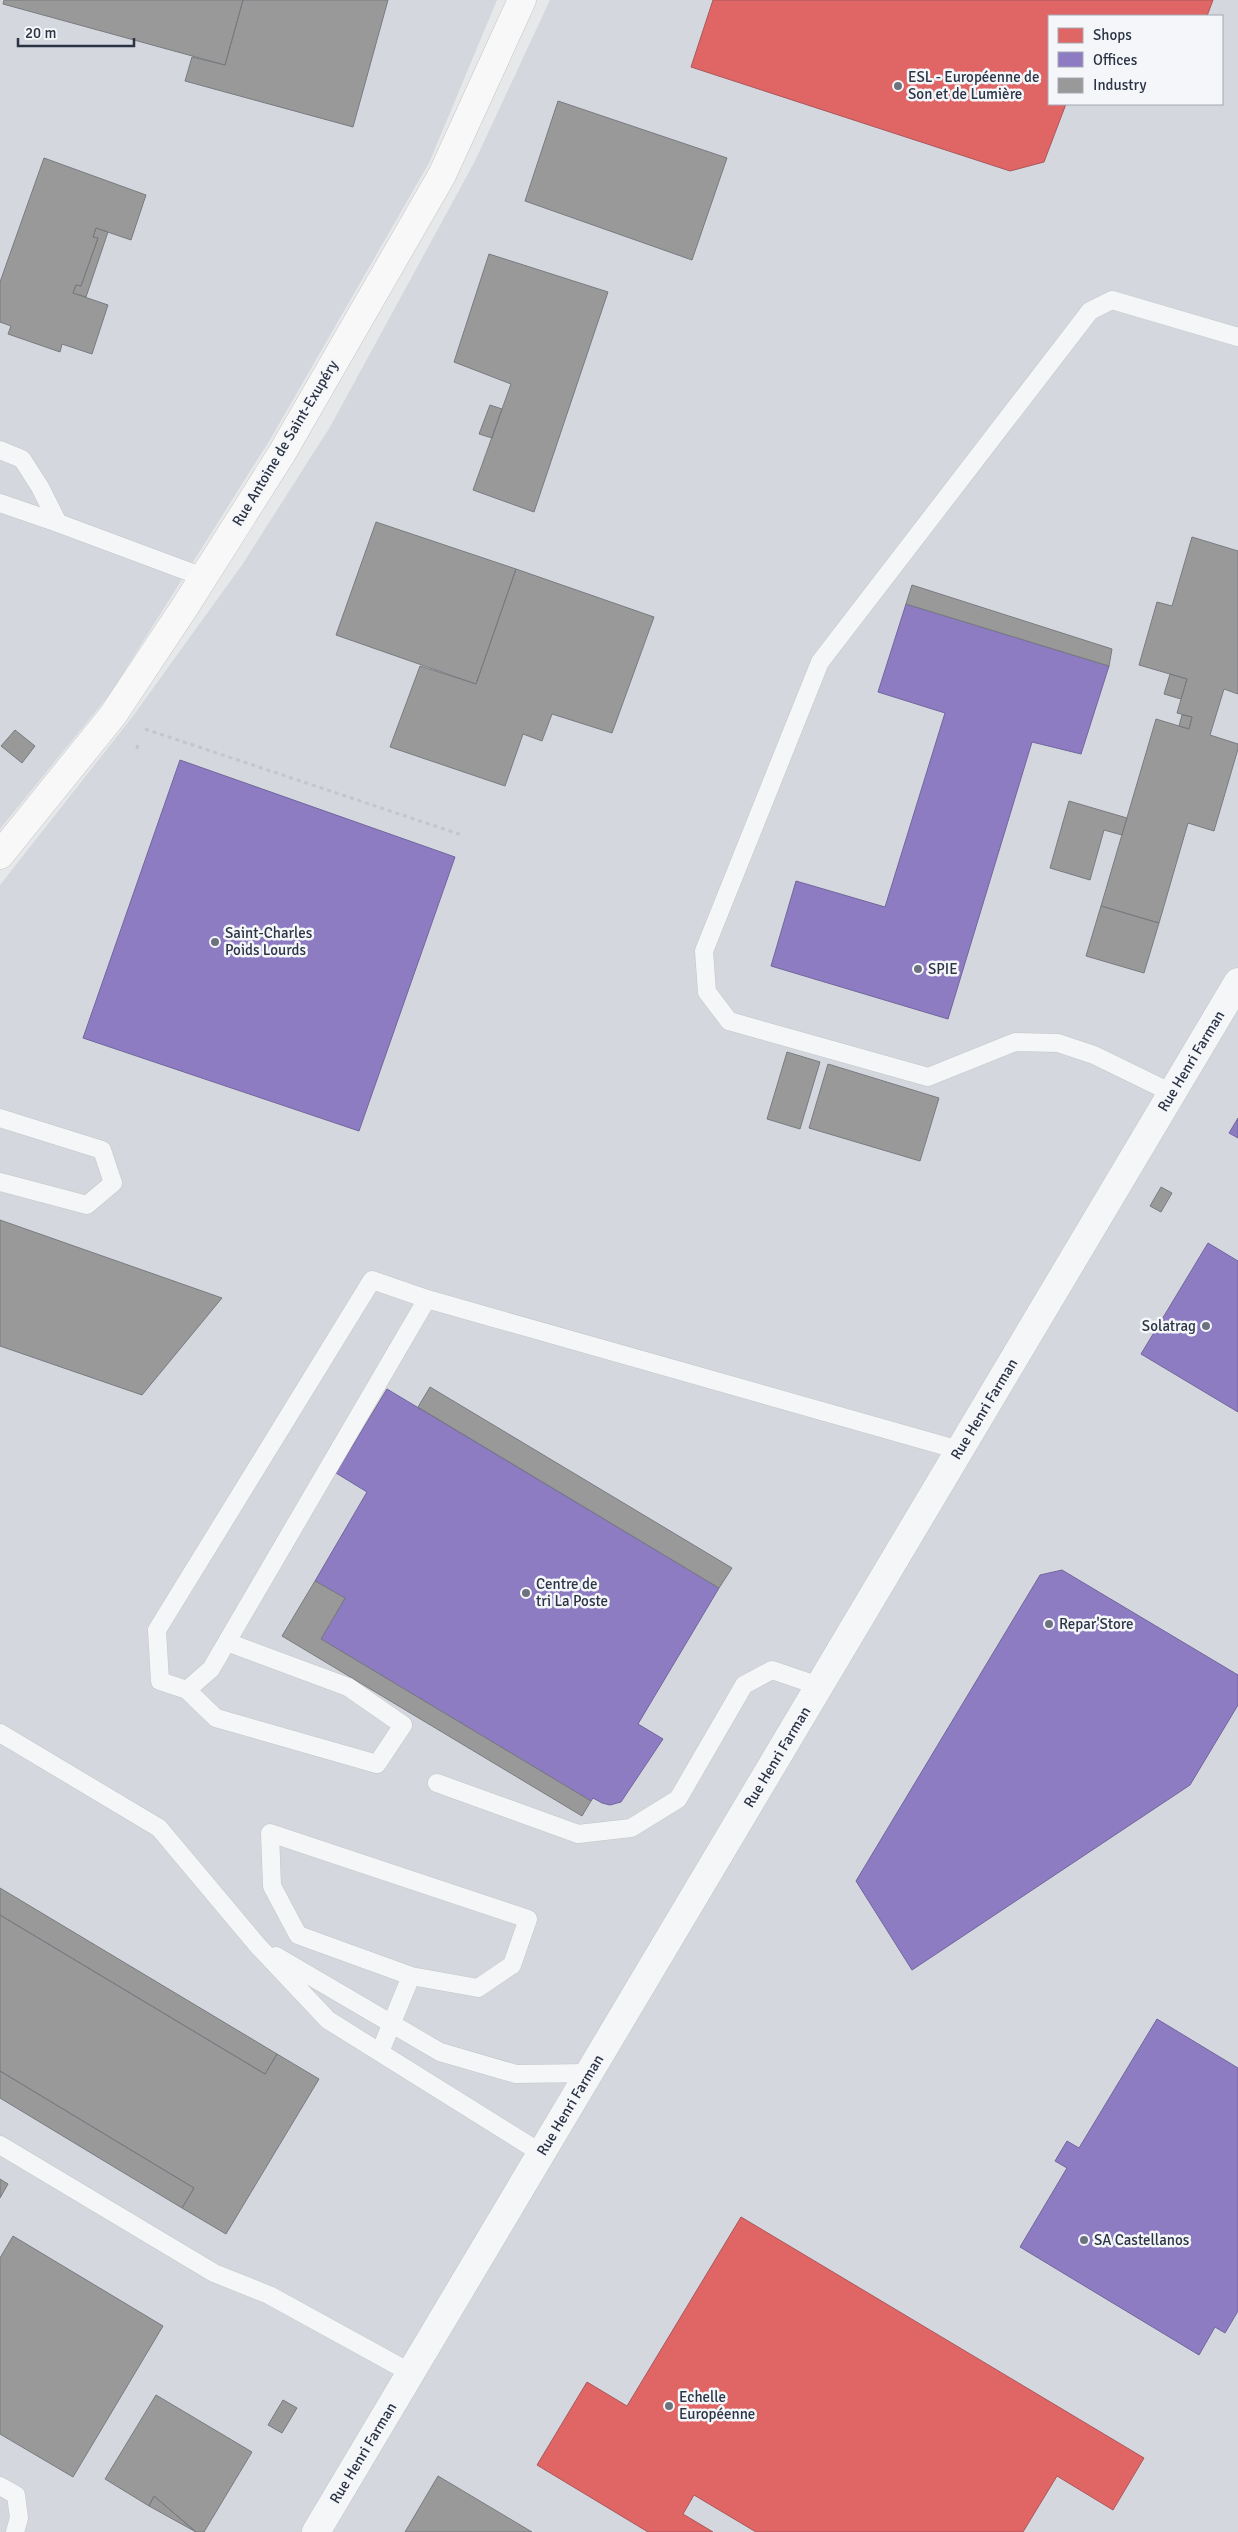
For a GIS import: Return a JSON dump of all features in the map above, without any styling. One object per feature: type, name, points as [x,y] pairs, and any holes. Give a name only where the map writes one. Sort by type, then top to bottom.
[{"type":"street","name":"Rue Antoine de Saint-Exupéry","points":[[0,855],[113,715],[282,452],[442,175],[522,0]]},
{"type":"street","name":"Rue Henri Farman","points":[[316,2532],[1238,982]]},
{"type":"lane","points":[[1172,1093],[1094,1055],[1058,1043],[1014,1042],[928,1077],[729,1021],[707,992],[704,951],[820,662],[1090,311],[1112,300],[1238,337]]},
{"type":"lane","points":[[0,450],[22,459],[58,523]]},
{"type":"lane","points":[[0,503],[203,577]]},
{"type":"lane","points":[[0,1118],[102,1150],[113,1183],[87,1205],[0,1182]]},
{"type":"lane","points":[[227,1642],[348,1687],[403,1725],[377,1764],[216,1718],[187,1690],[160,1681],[157,1630],[372,1280],[427,1300],[959,1450]]},
{"type":"lane","points":[[187,1690],[211,1669],[427,1300]]},
{"type":"lane","points":[[437,1784],[578,1834],[631,1828],[678,1799],[744,1685],[772,1670],[819,1686]]},
{"type":"lane","points":[[0,1733],[159,1828],[258,1946],[328,2020],[541,2153]]},
{"type":"lane","points":[[270,1834],[528,1919],[512,1965],[478,1988],[411,1976],[298,1935],[272,1886],[270,1834]]},
{"type":"lane","points":[[258,1946],[440,2052],[516,2074],[589,2073]]},
{"type":"lane","points":[[380,2052],[411,1976]]},
{"type":"lane","points":[[0,2145],[214,2273],[269,2295],[411,2373]]},
{"type":"lane","points":[[0,2486],[16,2495],[19,2518],[15,2532]]},
{"type":"path","points":[[140,727],[462,836]]},
{"type":"path","points":[[137,749],[139,735]]},
{"type":"shaded area","points":[[0,0],[497,0],[429,163],[271,438],[110,694],[0,829]]},
{"type":"shaded area","points":[[550,0],[1238,0],[1238,2532],[0,2532],[0,885],[133,716],[242,565],[330,427],[475,161]]},
{"type":"building: Shops","name":"ESL - Européenne de Son et de Lumière","points":[[713,0],[1213,0],[1207,15],[1048,15],[1048,105],[1066,105],[1044,162],[1010,171],[691,67]]},
{"type":"building: Shops","points":[[741,2217],[1144,2458],[1113,2510],[1057,2476],[1023,2532],[756,2532],[694,2495],[683,2514],[713,2532],[648,2532],[537,2465],[587,2382],[627,2406]]},
{"type":"building: Offices","points":[[906,604],[1109,666],[1081,754],[1032,742],[948,1019],[771,966],[796,881],[885,907],[945,713],[878,692]]},
{"type":"building: Offices","points":[[180,760],[455,857],[359,1131],[83,1038]]},
{"type":"building: Offices","points":[[1238,1118],[1238,1138],[1229,1133]]},
{"type":"building: Offices","points":[[1208,1243],[1238,1261],[1238,1412],[1141,1354]]},
{"type":"building: Offices","name":"Centre de tri La Poste","points":[[387,1389],[719,1588],[638,1724],[663,1739],[621,1802],[610,1805],[593,1798],[591,1801],[321,1639],[345,1598],[315,1581],[367,1492],[336,1473]]},
{"type":"building: Offices","points":[[1062,1570],[1238,1675],[1238,1705],[1190,1785],[912,1970],[856,1881],[1040,1575]]},
{"type":"building: Offices","points":[[1157,2019],[1238,2068],[1238,2311],[1225,2333],[1215,2327],[1199,2355],[1020,2247],[1067,2168],[1055,2161],[1067,2141],[1079,2148]]},
{"type":"building: Industry","points":[[4,0],[243,0],[225,65],[3,4]]},
{"type":"building: Industry","points":[[243,0],[388,0],[353,127],[185,81],[192,57],[225,65]]},
{"type":"building: Industry","points":[[558,101],[727,158],[692,260],[525,201]]},
{"type":"building: Industry","points":[[44,158],[146,195],[131,240],[96,228],[93,237],[98,238],[81,286],[76,285],[73,293],[108,305],[92,354],[62,344],[60,352],[8,334],[11,326],[0,322],[0,282]]},
{"type":"building: Industry","points":[[96,228],[108,232],[86,297],[73,293],[76,285],[81,286],[98,238],[93,237]]},
{"type":"building: Industry","points":[[489,254],[608,292],[534,512],[473,490],[511,384],[454,362]]},
{"type":"building: Industry","points":[[490,405],[502,409],[492,438],[479,434]]},
{"type":"building: Industry","points":[[376,522],[516,569],[476,684],[336,635]]},
{"type":"building: Industry","points":[[1192,537],[1238,551],[1238,694],[1224,689],[1210,735],[1238,744],[1238,749],[1214,831],[1188,823],[1159,923],[1101,906],[1156,719],[1189,729],[1192,717],[1177,713],[1187,679],[1139,665],[1157,602],[1172,606]]},
{"type":"building: Industry","points":[[516,569],[654,617],[612,733],[552,714],[542,741],[523,734],[505,786],[390,747],[420,666],[476,684]]},
{"type":"building: Industry","points":[[912,585],[1112,649],[1109,666],[906,604]]},
{"type":"building: Industry","points":[[1170,674],[1187,679],[1181,699],[1164,694]]},
{"type":"building: Industry","points":[[1182,715],[1192,717],[1189,729],[1179,726]]},
{"type":"building: Industry","points":[[15,730],[35,746],[22,763],[1,746]]},
{"type":"building: Industry","points":[[1069,801],[1127,818],[1122,835],[1104,830],[1090,880],[1050,868]]},
{"type":"building: Industry","points":[[1101,906],[1159,923],[1144,973],[1086,956]]},
{"type":"building: Industry","points":[[787,1052],[820,1062],[800,1129],[767,1119]]},
{"type":"building: Industry","points":[[828,1064],[939,1098],[920,1161],[809,1128]]},
{"type":"building: Industry","points":[[1161,1187],[1172,1193],[1161,1212],[1150,1206]]},
{"type":"building: Industry","points":[[0,1220],[222,1298],[142,1395],[0,1346]]},
{"type":"building: Industry","points":[[430,1387],[732,1568],[719,1588],[418,1407]]},
{"type":"building: Industry","points":[[315,1581],[345,1598],[321,1639],[591,1801],[582,1816],[282,1636]]},
{"type":"building: Industry","points":[[0,1888],[277,2054],[265,2074],[0,1915]]},
{"type":"building: Industry","points":[[0,1915],[265,2074],[277,2054],[319,2079],[226,2234],[182,2208],[194,2188],[0,2071]]},
{"type":"building: Industry","points":[[0,2071],[194,2188],[182,2208],[0,2098]]},
{"type":"building: Industry","points":[[0,2179],[8,2184],[0,2198]]},
{"type":"building: Industry","points":[[13,2236],[163,2326],[73,2477],[0,2434],[0,2258]]},
{"type":"building: Industry","points":[[156,2395],[252,2452],[204,2532],[196,2532],[154,2496],[149,2506],[105,2479]]},
{"type":"building: Industry","points":[[283,2400],[297,2408],[282,2433],[268,2425]]},
{"type":"building: Industry","points":[[438,2476],[532,2532],[405,2532]]},
{"type":"building: Industry","points":[[154,2496],[196,2532],[149,2506]]},
{"type":"place","name":"ESL - Européenne de Son et de Lumière","points":[[898,86]]},
{"type":"place","name":"Saint-Charles Poids Lourds","points":[[215,942]]},
{"type":"place","name":"SPIE","points":[[918,969]]},
{"type":"place","name":"Solatrag","points":[[1206,1326]]},
{"type":"place","name":"Centre de tri La Poste","points":[[526,1593]]},
{"type":"place","name":"Repar'Store","points":[[1049,1624]]},
{"type":"place","name":"SA Castellanos","points":[[1084,2240]]},
{"type":"place","name":"Echelle Européenne","points":[[669,2406]]}]
